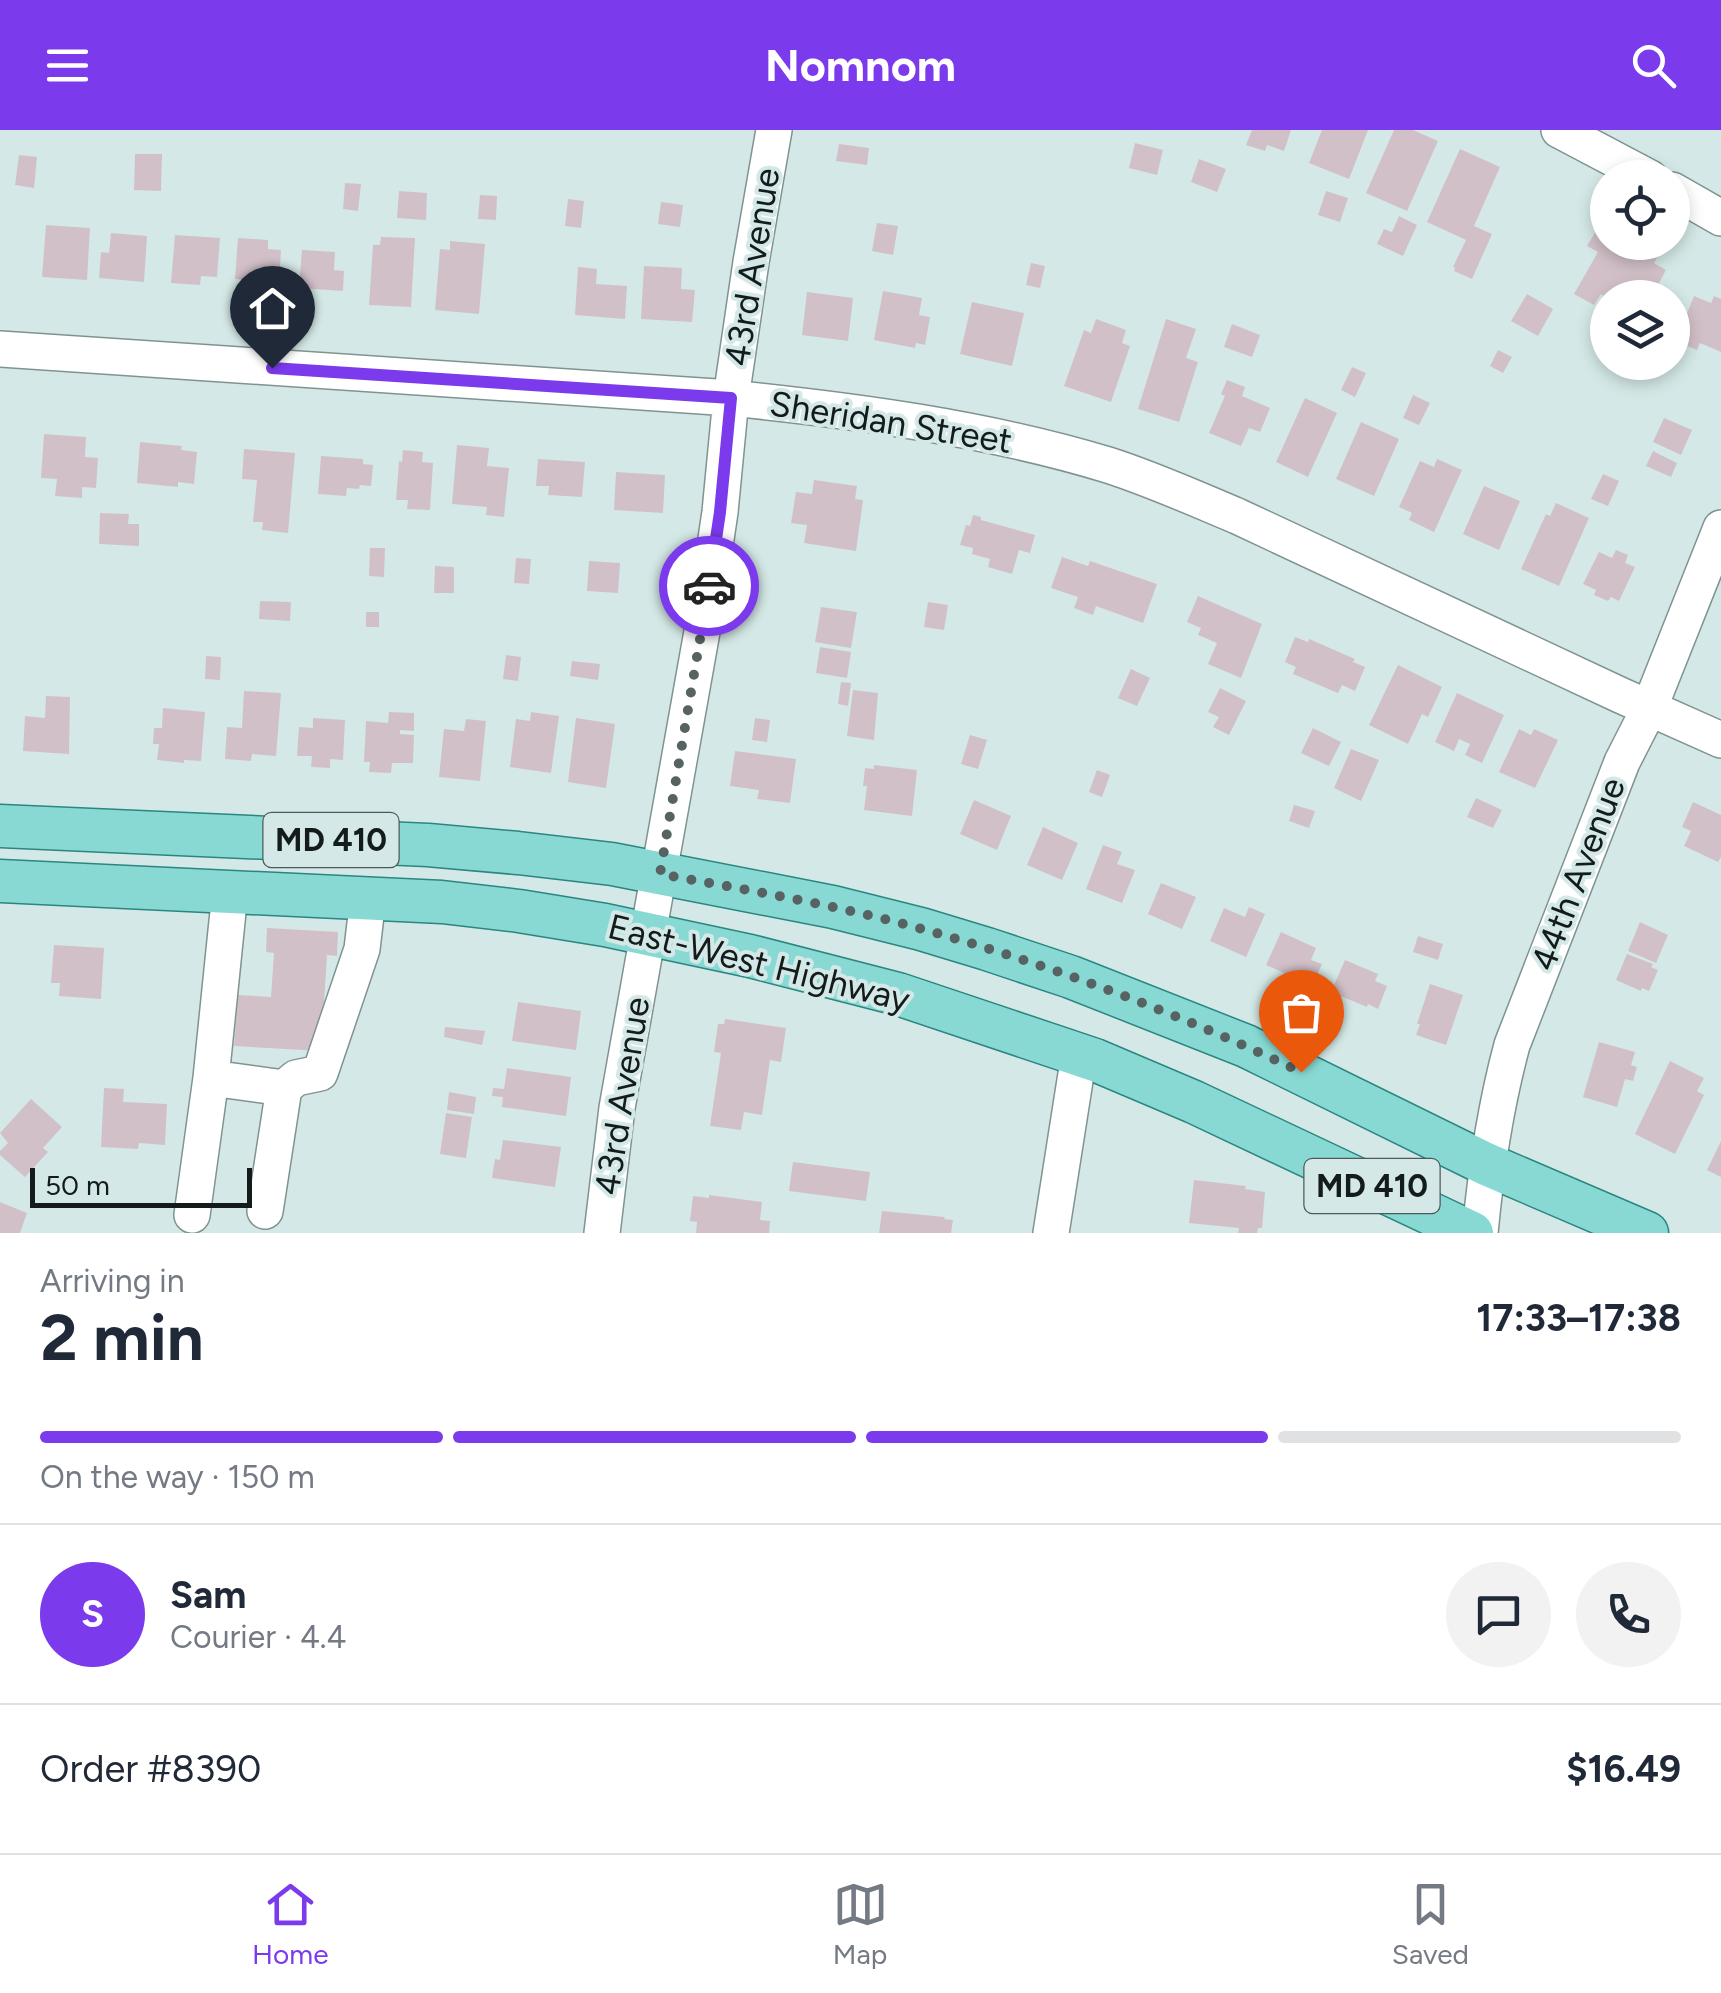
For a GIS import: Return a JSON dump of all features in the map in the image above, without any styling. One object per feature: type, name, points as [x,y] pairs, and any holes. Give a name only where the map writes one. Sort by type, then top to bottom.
[{"type":"main road","name":"East-West Highway","points":[[0,826],[428,845],[573,859],[832,907],[921,929],[1071,978],[1246,1046],[1486,1164],[1646,1233]]},
{"type":"main road","name":"East-West Highway","points":[[0,881],[442,902],[519,911],[750,956],[898,994],[1079,1055],[1194,1102],[1472,1233]]},
{"type":"street","name":"43rd Avenue","points":[[602,1233],[617,1108],[703,626],[731,398],[774,130]]},
{"type":"street","points":[[1559,130],[1616,160]]},
{"type":"street","points":[[1690,200],[1721,218]]},
{"type":"street","name":"Sheridan Street","points":[[0,349],[731,398],[816,406],[1041,446],[1172,488],[1237,516],[1721,740]]},
{"type":"street","name":"44th Avenue","points":[[1480,1233],[1486,1164],[1500,1086],[1518,1030],[1622,762],[1649,709],[1721,528]]},
{"type":"street","points":[[192,1215],[230,892]]},
{"type":"street","points":[[265,1211],[284,1088],[296,1078],[320,1073],[362,948],[368,898]]},
{"type":"street","points":[[1051,1233],[1079,1055]]},
{"type":"street","points":[[211,1078],[284,1088]]},
{"type":"building","points":[[1252,130],[1291,130],[1284,151],[1267,145],[1265,151],[1246,145]]},
{"type":"building","points":[[1322,130],[1368,130],[1349,179],[1309,163]]},
{"type":"building","points":[[1394,130],[1413,130],[1438,141],[1407,211],[1366,193]]},
{"type":"building","points":[[1135,143],[1163,150],[1157,175],[1129,168]]},
{"type":"building","points":[[839,144],[869,148],[867,165],[836,161]]},
{"type":"building","points":[[1460,149],[1500,167],[1474,226],[1492,234],[1472,279],[1453,267],[1466,240],[1427,222]]},
{"type":"building","points":[[135,154],[162,154],[161,191],[134,190]]},
{"type":"building","points":[[19,155],[37,157],[34,188],[15,185]]},
{"type":"building","points":[[1199,159],[1226,169],[1217,192],[1191,182]]},
{"type":"building","points":[[345,183],[361,184],[358,211],[343,209]]},
{"type":"building","points":[[399,191],[427,193],[426,220],[397,218]]},
{"type":"building","points":[[1326,191],[1348,198],[1340,222],[1318,215]]},
{"type":"building","points":[[480,195],[497,196],[496,220],[478,219]]},
{"type":"building","points":[[568,199],[584,201],[581,228],[565,226]]},
{"type":"building","points":[[661,202],[683,205],[680,227],[658,224]]},
{"type":"building","points":[[1399,216],[1417,225],[1403,256],[1377,244],[1384,229],[1392,232]]},
{"type":"building","points":[[877,223],[898,226],[893,255],[872,251]]},
{"type":"building","points":[[46,225],[90,228],[87,280],[42,277]]},
{"type":"building","points":[[111,233],[147,236],[144,282],[99,278],[101,252],[109,253]]},
{"type":"building","points":[[175,235],[220,238],[217,277],[201,276],[200,285],[171,283]]},
{"type":"building","points":[[381,237],[415,238],[411,307],[369,305],[373,245],[380,245]]},
{"type":"building","points":[[238,238],[268,240],[268,249],[281,250],[279,282],[235,279]]},
{"type":"building","points":[[450,241],[485,244],[479,314],[435,310],[440,249],[450,250]]},
{"type":"building","points":[[302,250],[335,252],[334,270],[344,271],[343,291],[299,288]]},
{"type":"building","points":[[1593,260],[1656,260],[1654,263],[1666,270],[1661,280],[1590,280],[1590,303],[1574,294]]},
{"type":"building","points":[[1031,263],[1045,266],[1040,288],[1026,285]]},
{"type":"building","points":[[644,266],[682,268],[681,289],[695,290],[692,322],[641,319]]},
{"type":"building","points":[[578,267],[597,269],[596,284],[627,286],[625,319],[575,315]]},
{"type":"building","points":[[883,291],[922,298],[919,315],[930,317],[925,345],[916,343],[915,348],[874,340]]},
{"type":"building","points":[[807,292],[853,298],[848,341],[802,335]]},
{"type":"building","points":[[1527,294],[1553,309],[1538,336],[1511,321]]},
{"type":"building","points":[[1694,296],[1711,303],[1714,296],[1721,299],[1721,352],[1700,343],[1697,350],[1690,347],[1690,306]]},
{"type":"building","points":[[972,302],[1024,313],[1012,366],[960,354]]},
{"type":"building","points":[[1096,319],[1126,330],[1122,343],[1130,346],[1111,402],[1064,386],[1084,330],[1091,333]]},
{"type":"building","points":[[1166,319],[1196,329],[1186,358],[1198,362],[1179,422],[1138,409]]},
{"type":"building","points":[[1232,324],[1260,335],[1252,357],[1224,347]]},
{"type":"building","points":[[1498,350],[1512,357],[1503,373],[1490,366]]},
{"type":"building","points":[[1352,367],[1366,373],[1355,397],[1341,390]]},
{"type":"building","points":[[1227,380],[1245,387],[1242,396],[1270,408],[1260,432],[1249,428],[1241,446],[1209,433],[1225,396],[1221,394]]},
{"type":"building","points":[[1413,395],[1430,403],[1419,425],[1403,418]]},
{"type":"building","points":[[1305,398],[1337,413],[1308,477],[1276,462]]},
{"type":"building","points":[[1664,418],[1692,430],[1681,455],[1653,442]]},
{"type":"building","points":[[1361,422],[1399,439],[1374,496],[1336,479]]},
{"type":"building","points":[[44,434],[86,437],[85,457],[98,458],[96,488],[82,487],[82,498],[55,496],[57,479],[41,478]]},
{"type":"building","points":[[140,442],[182,446],[181,450],[197,452],[194,484],[178,482],[178,487],[137,483]]},
{"type":"building","points":[[457,445],[489,448],[487,466],[509,468],[504,517],[486,515],[487,507],[452,504]]},
{"type":"building","points":[[244,449],[295,453],[288,533],[262,530],[263,522],[253,522],[257,480],[242,479]]},
{"type":"building","points":[[403,450],[423,452],[422,462],[433,463],[430,510],[407,509],[408,500],[396,500]]},
{"type":"building","points":[[1653,451],[1677,463],[1671,477],[1646,466]]},
{"type":"building","points":[[321,456],[363,459],[363,464],[373,465],[371,486],[347,488],[346,496],[318,494]]},
{"type":"building","points":[[538,459],[585,462],[582,497],[548,495],[549,486],[536,486]]},
{"type":"building","points":[[1437,459],[1462,470],[1434,532],[1409,520],[1412,513],[1399,507],[1420,461],[1434,467]]},
{"type":"building","points":[[616,472],[665,475],[663,513],[614,510]]},
{"type":"building","points":[[1603,474],[1619,481],[1608,506],[1591,499]]},
{"type":"building","points":[[814,480],[857,486],[855,499],[863,500],[856,551],[804,543],[807,525],[791,523],[796,492],[812,494]]},
{"type":"building","points":[[1484,486],[1520,501],[1499,550],[1463,534]]},
{"type":"building","points":[[1556,503],[1589,518],[1559,586],[1521,569],[1546,514],[1550,516]]},
{"type":"building","points":[[100,513],[129,514],[128,524],[139,524],[139,546],[99,544]]},
{"type":"building","points":[[973,515],[1035,535],[1030,553],[1019,550],[1012,574],[988,567],[990,559],[972,554],[973,548],[960,545]]},
{"type":"building","points":[[370,548],[385,548],[384,577],[369,576]]},
{"type":"building","points":[[1616,550],[1628,555],[1625,563],[1635,567],[1619,601],[1611,597],[1608,601],[1583,584],[1599,552],[1612,558]]},
{"type":"building","points":[[1062,557],[1088,566],[1090,561],[1157,584],[1143,623],[1096,606],[1093,615],[1074,608],[1078,597],[1051,588]]},
{"type":"building","points":[[516,558],[531,559],[529,584],[514,583]]},
{"type":"building","points":[[589,561],[620,563],[618,593],[587,591]]},
{"type":"building","points":[[435,566],[454,567],[454,593],[434,593]]},
{"type":"building","points":[[1198,596],[1262,624],[1241,678],[1208,664],[1217,643],[1198,635],[1201,628],[1187,622]]},
{"type":"building","points":[[260,601],[291,602],[290,621],[259,619]]},
{"type":"building","points":[[928,602],[948,605],[944,630],[924,627]]},
{"type":"building","points":[[821,607],[857,612],[851,648],[815,642]]},
{"type":"building","points":[[366,612],[379,612],[379,627],[366,627]]},
{"type":"building","points":[[1295,637],[1308,642],[1309,639],[1365,667],[1355,691],[1342,685],[1338,693],[1293,674],[1296,667],[1285,662]]},
{"type":"building","points":[[820,647],[851,652],[847,678],[816,673]]},
{"type":"building","points":[[506,655],[521,657],[518,681],[503,679]]},
{"type":"building","points":[[206,656],[221,657],[220,680],[205,679]]},
{"type":"building","points":[[572,661],[600,664],[598,680],[570,676]]},
{"type":"building","points":[[1398,665],[1442,687],[1428,717],[1422,714],[1408,744],[1369,725]]},
{"type":"building","points":[[1131,669],[1150,678],[1137,706],[1118,698]]},
{"type":"building","points":[[841,682],[851,683],[848,706],[838,704]]},
{"type":"building","points":[[1220,688],[1246,701],[1229,735],[1213,727],[1219,717],[1208,712]]},
{"type":"building","points":[[853,690],[878,693],[874,740],[847,736]]},
{"type":"building","points":[[244,691],[281,693],[276,756],[252,754],[251,761],[225,759],[227,727],[242,728]]},
{"type":"building","points":[[1457,693],[1504,715],[1482,763],[1465,755],[1470,744],[1459,739],[1454,751],[1435,742]]},
{"type":"building","points":[[46,696],[70,697],[69,754],[23,751],[25,716],[45,718]]},
{"type":"building","points":[[163,708],[205,712],[201,761],[157,760],[159,744],[153,744],[154,728],[162,728]]},
{"type":"building","points":[[389,712],[414,713],[414,731],[400,730],[400,734],[414,735],[413,763],[392,763],[391,773],[369,772],[370,762],[364,762],[366,721],[388,723]]},
{"type":"building","points":[[531,712],[559,716],[551,773],[510,767],[516,719],[530,721]]},
{"type":"building","points":[[313,718],[345,720],[343,760],[330,759],[330,768],[311,767],[312,756],[297,756],[299,727],[313,728]]},
{"type":"building","points":[[576,718],[615,724],[606,788],[568,782]]},
{"type":"building","points":[[755,718],[770,720],[767,742],[752,740]]},
{"type":"building","points":[[466,719],[486,721],[480,781],[439,777],[444,729],[464,731]]},
{"type":"building","points":[[1313,728],[1341,742],[1329,766],[1301,753]]},
{"type":"building","points":[[1519,729],[1531,735],[1534,729],[1558,740],[1535,788],[1499,772]]},
{"type":"building","points":[[970,735],[987,740],[978,769],[961,764]]},
{"type":"building","points":[[1351,749],[1379,760],[1361,801],[1334,788]]},
{"type":"building","points":[[735,751],[796,759],[790,803],[757,799],[759,790],[730,786]]},
{"type":"building","points":[[874,765],[917,770],[912,816],[864,810],[865,768],[874,769]]},
{"type":"building","points":[[1097,770],[1110,775],[1102,797],[1089,792]]},
{"type":"building","points":[[1476,798],[1502,810],[1493,828],[1467,817]]},
{"type":"building","points":[[974,800],[1011,816],[997,850],[960,834]]},
{"type":"building","points":[[1693,802],[1721,815],[1718,862],[1684,846],[1691,831],[1682,827]]},
{"type":"building","points":[[1294,805],[1315,811],[1309,828],[1289,821]]},
{"type":"building","points":[[1043,827],[1078,843],[1062,880],[1027,865]]},
{"type":"building","points":[[1103,845],[1122,852],[1117,864],[1135,870],[1122,903],[1086,889]]},
{"type":"building","points":[[1161,883],[1196,897],[1182,929],[1148,914]]},
{"type":"building","points":[[1249,907],[1265,914],[1246,957],[1210,941],[1224,908],[1245,917]]},
{"type":"building","points":[[1640,922],[1668,935],[1656,963],[1628,951]]},
{"type":"building","points":[[267,928],[338,932],[337,956],[327,955],[321,1051],[234,1046],[238,995],[271,997],[274,953],[266,952]]},
{"type":"building","points":[[1281,932],[1316,948],[1311,960],[1322,964],[1313,983],[1266,965]]},
{"type":"building","points":[[1418,936],[1443,944],[1438,960],[1413,952]]},
{"type":"building","points":[[54,945],[104,948],[101,999],[59,996],[60,983],[51,983]]},
{"type":"building","points":[[1627,954],[1653,964],[1651,967],[1658,970],[1649,991],[1616,980]]},
{"type":"building","points":[[1345,960],[1378,974],[1375,981],[1387,986],[1378,1009],[1331,992]]},
{"type":"building","points":[[1430,984],[1463,995],[1446,1045],[1416,1035]]},
{"type":"building","points":[[518,1002],[581,1011],[576,1050],[512,1041]]},
{"type":"building","points":[[725,1019],[786,1028],[781,1062],[770,1060],[762,1115],[744,1112],[741,1130],[710,1126],[721,1053],[714,1052],[718,1024],[724,1024]]},
{"type":"building","points":[[445,1027],[485,1031],[482,1045],[444,1037]]},
{"type":"building","points":[[1599,1042],[1635,1052],[1631,1065],[1637,1067],[1633,1081],[1625,1079],[1617,1107],[1583,1097]]},
{"type":"building","points":[[1670,1061],[1704,1078],[1697,1091],[1704,1095],[1675,1154],[1635,1134]]},
{"type":"building","points":[[507,1068],[571,1077],[566,1116],[502,1107],[503,1097],[492,1096],[493,1088],[504,1089]]},
{"type":"building","points":[[104,1088],[124,1089],[123,1102],[167,1104],[165,1145],[139,1143],[138,1149],[101,1147]]},
{"type":"building","points":[[449,1092],[476,1097],[474,1114],[447,1110]]},
{"type":"building","points":[[31,1099],[62,1127],[43,1148],[48,1152],[25,1177],[0,1155],[8,1143],[0,1133]]},
{"type":"building","points":[[446,1113],[472,1117],[466,1158],[440,1154]]},
{"type":"building","points":[[503,1140],[561,1147],[555,1187],[492,1178]]},
{"type":"building","points":[[1721,1141],[1721,1177],[1707,1170]]},
{"type":"building","points":[[793,1162],[870,1172],[866,1201],[789,1191]]},
{"type":"building","points":[[1194,1180],[1265,1192],[1262,1228],[1257,1233],[1238,1233],[1239,1228],[1189,1223]]},
{"type":"building","points":[[693,1196],[762,1202],[760,1220],[770,1221],[769,1233],[696,1233],[697,1222],[690,1221]]},
{"type":"building","points":[[0,1202],[27,1213],[20,1233],[0,1233]]},
{"type":"building","points":[[882,1211],[945,1217],[953,1220],[951,1233],[879,1233]]},
{"type":"way so far","points":[[709,586],[660,874],[832,907],[987,948],[1216,1034],[1301,1072]]},
{"type":"route","points":[[272,368],[731,398],[709,586]]}]
